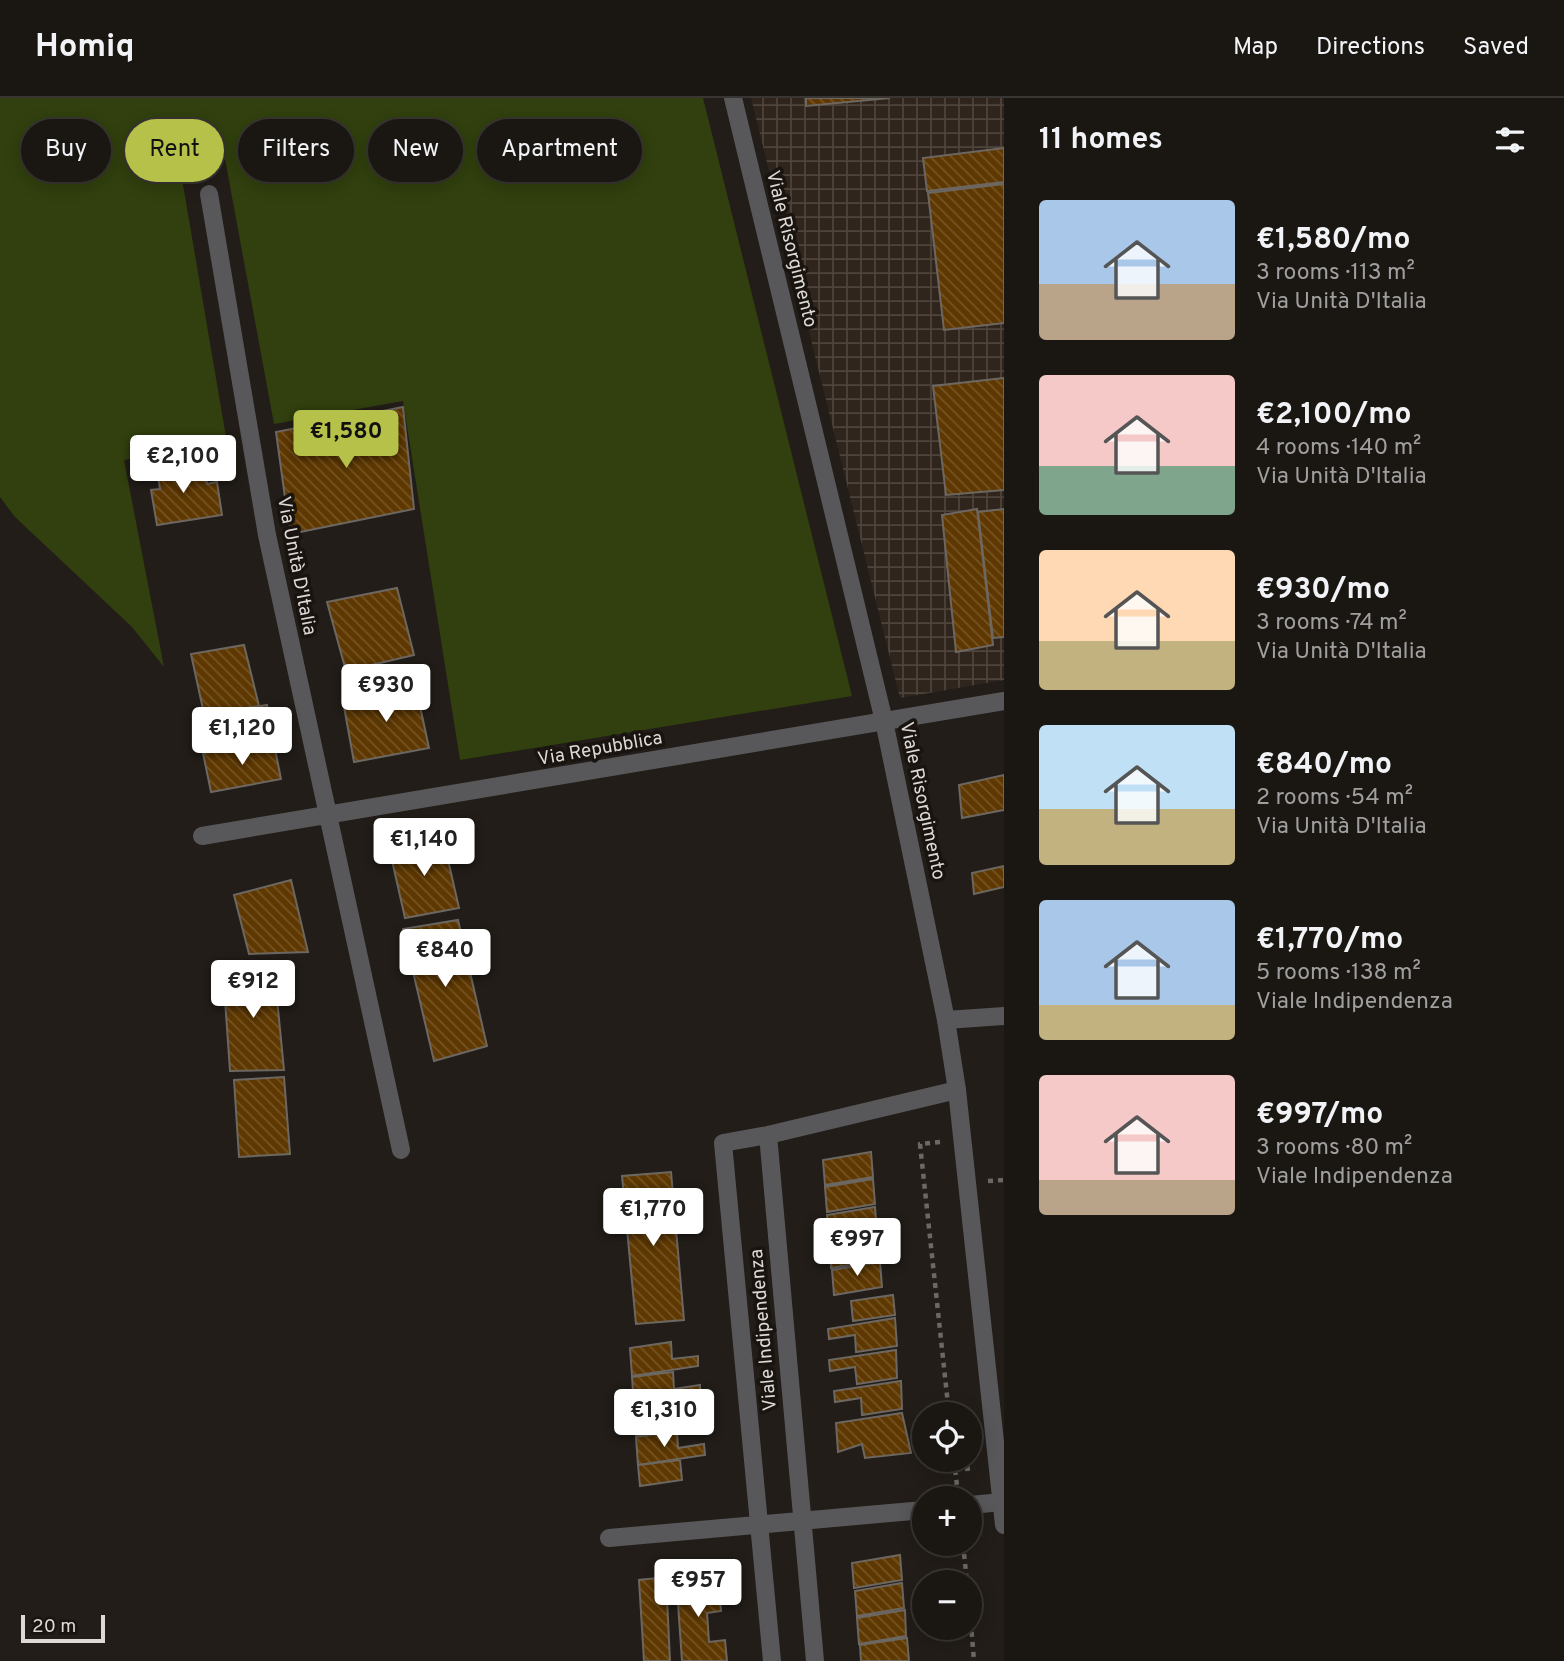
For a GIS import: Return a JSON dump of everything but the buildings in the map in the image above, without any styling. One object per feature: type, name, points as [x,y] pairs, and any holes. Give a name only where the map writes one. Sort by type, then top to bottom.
[{"type":"street","name":"Viale Risorgimento","points":[[733,98],[884,721],[946,1020],[957,1090],[1004,1525]]},
{"type":"street","name":"Via Unità D'Italia","points":[[209,194],[267,535],[401,1150]]},
{"type":"street","name":"Via Repubblica","points":[[202,836],[328,817],[1004,701]]},
{"type":"street","points":[[946,1020],[1004,1016]]},
{"type":"street","name":"Viale Indipendenza","points":[[772,1661],[723,1143],[768,1135],[957,1090]]},
{"type":"street","name":"Viale Indipendenza","points":[[768,1135],[815,1661]]},
{"type":"street","points":[[982,1504],[1002,1502]]},
{"type":"street","points":[[609,1538],[912,1511]]},
{"type":"path","points":[[948,1402],[920,1144],[962,1139]]},
{"type":"path","points":[[972,1640],[974,1661]]},
{"type":"shaded area","points":[[751,98],[1004,98],[1004,680],[900,698]]},
{"type":"green space","points":[[0,98],[703,98],[852,696],[460,760],[403,401],[274,424],[224,159],[224,119],[125,119],[125,182],[183,182],[227,443],[124,460],[164,667],[132,627],[15,517],[0,497]]}]
